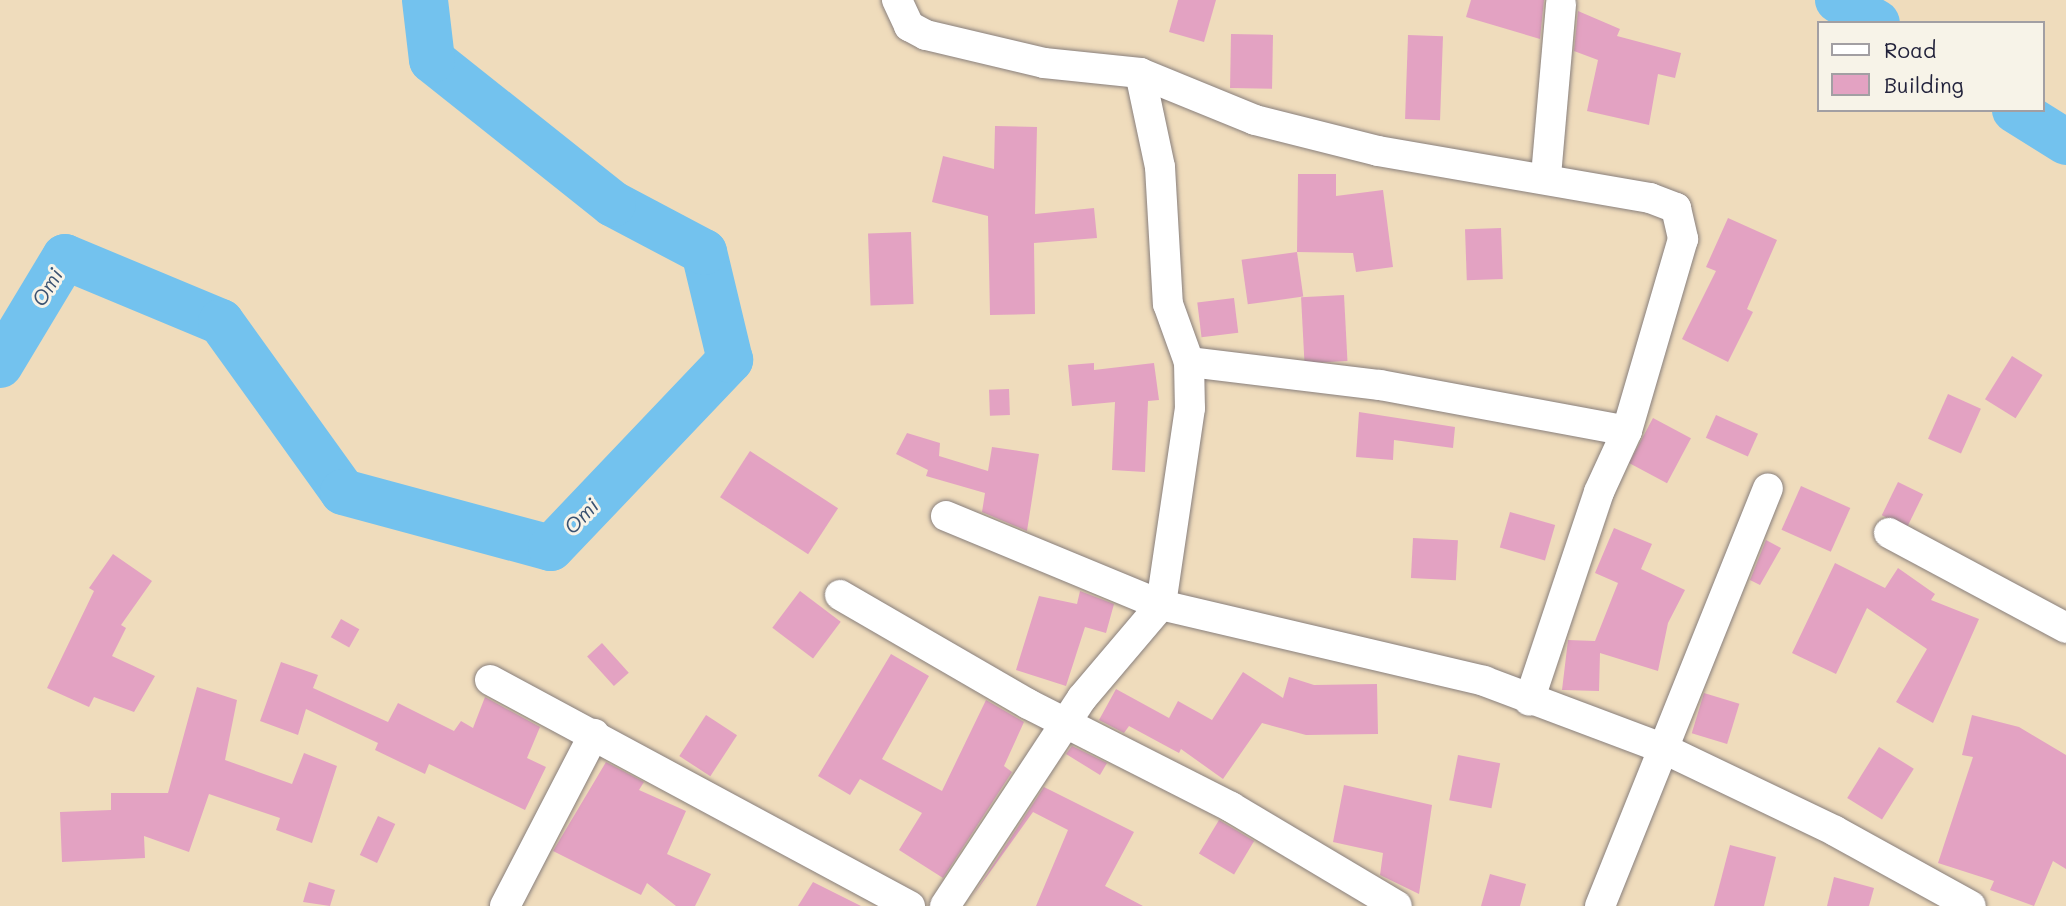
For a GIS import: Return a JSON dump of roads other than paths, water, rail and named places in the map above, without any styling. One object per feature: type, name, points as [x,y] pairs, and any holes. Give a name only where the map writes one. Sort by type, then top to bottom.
[{"type":"street","points":[[897,0],[909,26],[926,35],[1044,63],[1140,73],[1255,120],[1378,150],[1546,176],[1676,208],[1683,239],[1627,432],[1599,492],[1529,701]]},
{"type":"street","points":[[1546,176],[1561,4]]},
{"type":"street","points":[[945,906],[1066,724],[1161,605],[1189,408],[1189,362],[1168,304],[1160,167],[1140,73]]},
{"type":"street","points":[[1189,362],[1380,385],[1627,432]]},
{"type":"street","points":[[1600,906],[1660,747],[1769,489]]},
{"type":"street","points":[[946,516],[1161,605],[1484,681],[1529,701],[1660,747],[1835,831],[1971,906]]},
{"type":"street","points":[[1889,533],[2066,628]]},
{"type":"street","points":[[840,594],[1066,724],[1231,807],[1381,902]]},
{"type":"street","points":[[490,680],[910,906]]},
{"type":"street","points":[[505,906],[594,734]]},
{"type":"waterway","name":"Omi","points":[[0,365],[65,257],[221,322],[343,492],[551,548],[730,360],[704,252],[613,204],[432,60],[425,0]]},
{"type":"waterway","name":"Omi","points":[[1838,0],[1874,21]]},
{"type":"waterway","name":"Omi","points":[[2018,112],[2066,142]]}]
